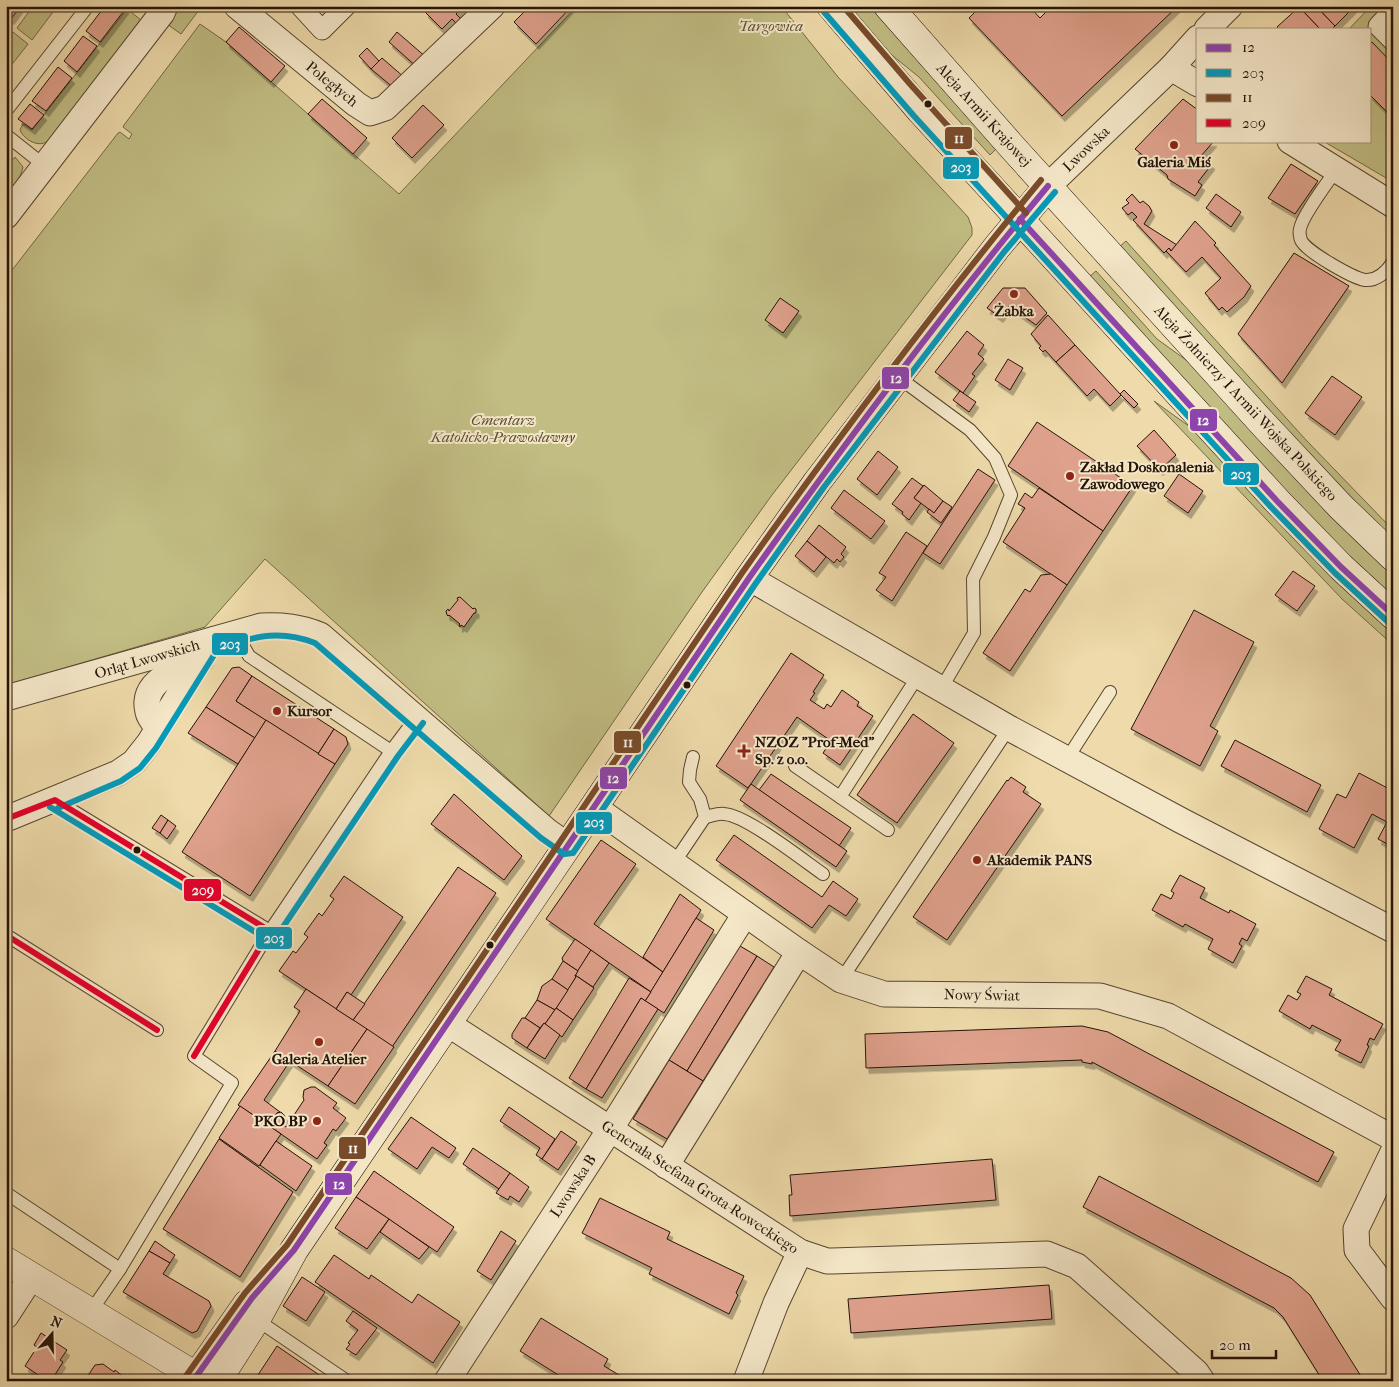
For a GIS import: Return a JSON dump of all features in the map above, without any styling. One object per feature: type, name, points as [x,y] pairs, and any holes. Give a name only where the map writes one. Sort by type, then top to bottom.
[{"type":"main road","points":[[831,6],[903,90],[1289,513],[1393,615]]},
{"type":"main road","name":"Aleja Armii Krajowej","points":[[888,6],[1102,246]]},
{"type":"main road","name":"Lwowska","points":[[202,1379],[258,1317],[294,1250],[749,578],[817,482],[1020,219],[1048,186]]},
{"type":"main road","name":"Aleja Żołnierzy I Armii Wojska Polskiego","points":[[1102,246],[1341,507],[1393,557]]},
{"type":"main road","name":"Lwowska","points":[[202,1379],[252,1298],[294,1250]]},
{"type":"main road","points":[[6,1260],[202,1379]]},
{"type":"street","points":[[6,216],[162,13],[165,6]]},
{"type":"street","name":"Poległych","points":[[237,6],[356,104],[370,113],[385,108],[492,6]]},
{"type":"street","points":[[300,6],[322,30],[346,6]]},
{"type":"street","points":[[1208,28],[1230,6]]},
{"type":"street","points":[[1393,10],[1378,26],[1393,42]]},
{"type":"street","name":"Lwowska","points":[[1048,186],[1171,68],[1196,40]]},
{"type":"street","points":[[1171,68],[1196,83]]},
{"type":"street","points":[[1292,142],[1393,205]]},
{"type":"street","points":[[749,578],[1009,728],[1182,821],[1393,930]]},
{"type":"street","name":"Orląt Lwowskich","points":[[6,698],[217,644],[261,626],[283,625],[303,628],[320,635],[547,832],[568,846]]},
{"type":"street","points":[[6,819],[118,773],[134,762],[217,644]]},
{"type":"street","name":"Nowy Świat","points":[[594,806],[841,980],[884,994],[1100,996],[1168,1016],[1393,1138]]},
{"type":"street","name":"Lwowska B","points":[[447,1381],[610,1130],[745,914]]},
{"type":"street","points":[[666,1166],[799,952]]},
{"type":"street","name":"Generała Stefana Grota-Roweckiego","points":[[448,1024],[800,1252],[827,1261],[1047,1254],[1077,1266],[1196,1372],[1202,1381]]},
{"type":"street","points":[[1393,1152],[1356,1229],[1356,1250],[1393,1298]]},
{"type":"street","points":[[746,1381],[776,1303],[800,1252]]},
{"type":"street","points":[[6,1316],[32,1276]]},
{"type":"lane","points":[[6,111],[88,6]]},
{"type":"lane","points":[[6,135],[44,166]]},
{"type":"lane","points":[[1336,170],[1300,228],[1300,240],[1308,249],[1354,276],[1366,280],[1377,278],[1393,262]]},
{"type":"lane","points":[[898,377],[970,430],[995,458],[1011,494],[994,537],[973,579],[974,634],[941,689]]},
{"type":"lane","points":[[217,644],[249,656],[391,751]]},
{"type":"lane","points":[[840,797],[918,676]]},
{"type":"lane","points":[[1067,758],[1110,692]]},
{"type":"lane","points":[[91,1311],[120,1269],[232,1083],[194,1056],[270,931],[391,751],[416,718]]},
{"type":"lane","points":[[841,980],[1009,728]]},
{"type":"lane","points":[[693,757],[689,782],[700,800],[705,817]]},
{"type":"lane","points":[[795,766],[888,830]]},
{"type":"lane","points":[[56,800],[270,931]]},
{"type":"lane","points":[[674,863],[705,817],[724,814],[744,821],[770,836],[823,874]]},
{"type":"lane","points":[[6,935],[157,1030]]},
{"type":"lane","points":[[6,1193],[120,1269]]},
{"type":"lane","points":[[258,1317],[266,1326],[347,1381]]},
{"type":"green space","points":[[33,6],[45,6],[53,12],[32,40],[17,28]]},
{"type":"green space","points":[[182,6],[202,6],[181,34],[167,24]]},
{"type":"green space","name":"Cmentarz Katolicko-Prawosławny","points":[[577,6],[781,6],[838,77],[968,217],[972,228],[972,235],[772,495],[702,592],[549,816],[265,559],[205,627],[6,685],[6,278],[118,133],[120,132],[129,139],[132,134],[123,127],[124,125],[200,24],[226,42],[399,194]]},
{"type":"green space","points":[[846,6],[869,6],[996,149],[990,155],[919,77],[883,48]]},
{"type":"green space","points":[[1371,6],[1393,6],[1393,182],[1325,142],[1372,142],[1372,28],[1350,28]]},
{"type":"green space","points":[[127,9],[141,20],[49,140],[41,144],[25,137],[20,130],[23,124],[32,130]]},
{"type":"green space","points":[[13,32],[28,44],[6,72],[6,42]]},
{"type":"green space","points":[[15,157],[23,167],[19,178],[6,195],[6,168]]},
{"type":"green space","points":[[1126,241],[1306,440],[1393,530],[1393,542],[1118,248]]},
{"type":"green space","points":[[1096,271],[1157,339],[1200,370],[1347,529],[1393,574],[1393,601],[1331,541],[1089,277]]},
{"type":"green space","points":[[1154,401],[1193,429],[1253,495],[1348,592],[1393,634],[1393,645],[1342,599]]},
{"type":"building","points":[[6,6],[21,6],[11,19],[8,17],[6,19]]},
{"type":"building","points":[[105,6],[123,6],[126,8],[100,42],[86,31]]},
{"type":"building","points":[[430,6],[464,6],[456,14],[461,19],[457,24],[452,19],[442,29],[425,12]]},
{"type":"building","points":[[530,6],[572,6],[536,44],[514,22]]},
{"type":"building","points":[[981,6],[1029,6],[1040,18],[1052,6],[1178,6],[1062,116],[969,18]]},
{"type":"building","points":[[1302,6],[1316,6],[1335,26],[1333,28],[1319,28],[1300,8]]},
{"type":"building","points":[[1316,6],[1355,6],[1335,26]]},
{"type":"building","points":[[1299,7],[1319,28],[1278,28]]},
{"type":"building","points":[[239,27],[285,66],[271,82],[226,42]]},
{"type":"building","points":[[397,32],[427,58],[418,68],[389,42]]},
{"type":"building","points":[[83,36],[97,46],[77,72],[64,61]]},
{"type":"building","points":[[1372,42],[1393,64],[1393,118],[1372,97]]},
{"type":"building","points":[[367,48],[379,61],[371,69],[359,56]]},
{"type":"building","points":[[382,58],[405,78],[395,89],[371,69]]},
{"type":"building","points":[[58,67],[72,78],[46,111],[32,101]]},
{"type":"building","points":[[322,99],[367,138],[353,154],[308,114]]},
{"type":"building","name":"Galeria Miś","points":[[1183,99],[1196,109],[1196,142],[1213,142],[1201,156],[1212,164],[1198,182],[1202,185],[1195,196],[1168,179],[1167,175],[1135,149]]},
{"type":"building","points":[[30,104],[44,115],[32,129],[18,119]]},
{"type":"building","points":[[423,105],[444,125],[412,158],[392,138]]},
{"type":"building","points":[[1291,164],[1318,181],[1295,214],[1268,198]]},
{"type":"building","points":[[1132,194],[1140,203],[1143,201],[1149,206],[1152,211],[1144,224],[1177,245],[1171,251],[1169,248],[1164,253],[1133,220],[1137,217],[1132,212],[1128,215],[1122,208],[1129,203],[1126,200]]},
{"type":"building","points":[[1216,194],[1241,212],[1231,227],[1206,208]]},
{"type":"building","points":[[1195,221],[1216,243],[1214,245],[1251,286],[1244,297],[1227,312],[1222,307],[1219,310],[1205,293],[1221,278],[1202,257],[1186,272],[1166,251],[1169,248],[1171,251]]},
{"type":"building","points":[[1294,253],[1349,286],[1282,383],[1238,334]]},
{"type":"building","points":[[1003,288],[1025,288],[1047,313],[1036,325],[1009,306],[1000,317],[987,308]]},
{"type":"building","points":[[780,298],[799,311],[783,333],[765,320]]},
{"type":"building","points":[[1048,315],[1075,345],[1056,362],[1045,350],[1043,352],[1039,348],[1041,346],[1031,334]]},
{"type":"building","points":[[967,331],[984,345],[978,354],[984,359],[972,374],[975,376],[963,393],[935,372]]},
{"type":"building","points":[[1075,345],[1121,395],[1110,406],[1094,389],[1087,396],[1056,362]]},
{"type":"building","points":[[1008,359],[1023,368],[1010,390],[995,380]]},
{"type":"building","points":[[1332,376],[1362,397],[1335,435],[1305,413]]},
{"type":"building","points":[[1124,390],[1138,404],[1134,408],[1120,394]]},
{"type":"building","points":[[960,391],[976,402],[969,412],[953,400]]},
{"type":"building","name":"Zakład Doskonalenia Zawodowego","points":[[1037,422],[1133,486],[1103,531],[1008,466]]},
{"type":"building","points":[[1154,430],[1176,455],[1160,470],[1137,446]]},
{"type":"building","points":[[878,451],[898,467],[877,495],[857,479]]},
{"type":"building","points":[[978,469],[995,480],[940,564],[923,553]]},
{"type":"building","points":[[1179,474],[1203,491],[1188,513],[1164,496]]},
{"type":"building","points":[[912,478],[923,486],[914,498],[921,503],[909,520],[902,514],[903,512],[892,504]]},
{"type":"building","points":[[924,485],[943,501],[934,513],[914,498]]},
{"type":"building","points":[[1039,488],[1103,531],[1067,585],[1003,542],[1025,508],[1018,504],[1025,493],[1032,498]]},
{"type":"building","points":[[844,490],[885,521],[871,539],[831,508]]},
{"type":"building","points":[[943,501],[952,507],[941,523],[927,512],[929,509],[934,513]]},
{"type":"building","points":[[819,525],[846,547],[841,554],[844,557],[840,562],[837,559],[834,563],[807,541]]},
{"type":"building","points":[[906,532],[927,546],[892,601],[876,590],[886,577],[879,573]]},
{"type":"building","points":[[807,541],[826,557],[814,572],[795,556]]},
{"type":"building","points":[[1293,571],[1315,586],[1297,611],[1275,595]]},
{"type":"building","points":[[1051,574],[1067,585],[1010,671],[983,653],[1025,589],[1030,592],[1041,575]]},
{"type":"building","points":[[460,597],[473,609],[476,609],[476,613],[474,613],[464,627],[461,625],[460,627],[460,624],[448,616],[446,611],[448,609],[449,611],[458,600],[457,598]]},
{"type":"building","points":[[1194,610],[1254,642],[1210,726],[1218,731],[1200,766],[1131,729]]},
{"type":"building","points":[[791,653],[824,675],[810,700],[824,709],[827,704],[831,707],[842,690],[859,702],[857,706],[873,716],[840,765],[823,753],[831,741],[797,717],[748,788],[716,766]]},
{"type":"building","points":[[239,667],[252,676],[236,701],[266,720],[255,738],[206,707],[232,668]]},
{"type":"building","name":"Kursor","points":[[252,676],[334,729],[318,754],[236,701]]},
{"type":"building","points":[[206,707],[255,738],[238,764],[188,733]]},
{"type":"building","points":[[913,714],[954,743],[897,823],[857,795]]},
{"type":"building","points":[[266,720],[335,764],[250,896],[182,852]]},
{"type":"building","points":[[334,729],[346,737],[348,744],[335,764],[318,754]]},
{"type":"building","points":[[1235,740],[1321,785],[1307,812],[1221,766]]},
{"type":"building","points":[[1359,773],[1393,791],[1393,847],[1378,839],[1387,822],[1372,814],[1354,848],[1319,829],[1337,794],[1346,798]]},
{"type":"building","points":[[771,774],[851,828],[839,846],[759,790]]},
{"type":"building","name":"Akademik PANS","points":[[1011,777],[1026,787],[1023,792],[1041,804],[947,940],[913,917],[1007,780]]},
{"type":"building","points":[[751,784],[847,851],[836,867],[740,800]]},
{"type":"building","points":[[454,794],[522,856],[504,880],[431,824]]},
{"type":"building","points":[[161,815],[168,820],[160,833],[152,828]]},
{"type":"building","points":[[168,820],[176,826],[167,839],[160,833]]},
{"type":"building","points":[[734,835],[822,897],[833,881],[858,899],[846,916],[829,905],[812,928],[716,860]]},
{"type":"building","points":[[601,840],[636,864],[594,924],[663,972],[651,992],[546,919]]},
{"type":"building","points":[[458,867],[496,893],[392,1047],[353,1020]]},
{"type":"building","points":[[1180,875],[1205,888],[1200,898],[1229,913],[1230,910],[1256,924],[1247,941],[1242,938],[1239,944],[1242,946],[1233,963],[1208,949],[1213,939],[1185,924],[1183,927],[1152,910],[1161,894],[1171,899],[1174,893],[1171,891]]},
{"type":"building","points":[[344,876],[403,917],[351,995],[347,992],[336,1009],[279,971],[293,951],[296,953],[308,937],[304,934],[319,913],[322,916],[334,899],[330,896]]},
{"type":"building","points":[[680,894],[701,910],[663,972],[643,957]]},
{"type":"building","points":[[696,918],[714,930],[664,1013],[645,1001]]},
{"type":"building","points":[[575,939],[591,950],[578,971],[563,961],[562,958]]},
{"type":"building","points":[[740,946],[757,956],[687,1071],[669,1060]]},
{"type":"building","points":[[591,950],[609,963],[593,987],[575,975]]},
{"type":"building","points":[[757,956],[774,967],[703,1081],[687,1071]]},
{"type":"building","points":[[563,961],[578,971],[568,990],[552,979]]},
{"type":"building","points":[[575,975],[594,988],[573,1020],[556,1008],[576,977]]},
{"type":"building","points":[[1306,976],[1332,989],[1329,995],[1383,1024],[1374,1040],[1370,1038],[1367,1045],[1369,1046],[1361,1063],[1335,1050],[1341,1040],[1312,1025],[1310,1029],[1279,1011],[1288,995],[1297,1000],[1301,994],[1297,992]]},
{"type":"building","points":[[629,978],[651,992],[645,1001],[641,998],[586,1089],[569,1078]]},
{"type":"building","points":[[552,979],[568,990],[555,1010],[537,1000],[542,986]]},
{"type":"building","name":"Galeria Atelier","points":[[306,989],[367,1029],[328,1086],[275,1051],[300,1011],[294,1007]]},
{"type":"building","points":[[347,992],[365,1004],[353,1020],[336,1009]]},
{"type":"building","points":[[641,998],[658,1009],[602,1098],[586,1089]]},
{"type":"building","points":[[537,1000],[555,1010],[540,1028],[525,1018]]},
{"type":"building","points":[[556,1008],[573,1020],[562,1037],[545,1024]]},
{"type":"building","points":[[522,1018],[540,1028],[527,1048],[512,1038],[512,1034]]},
{"type":"building","points":[[544,1023],[560,1035],[545,1059],[527,1048]]},
{"type":"building","points":[[1082,1026],[1108,1032],[1334,1152],[1318,1182],[1092,1062],[1092,1064],[1082,1062],[1082,1060],[866,1068],[865,1034]]},
{"type":"building","points":[[367,1029],[394,1047],[355,1104],[328,1086]]},
{"type":"building","points":[[275,1051],[290,1061],[264,1100],[280,1112],[277,1113],[268,1125],[238,1105]]},
{"type":"building","points":[[669,1060],[703,1081],[667,1139],[633,1119]]},
{"type":"building","name":"PKO BP","points":[[315,1087],[337,1103],[333,1108],[346,1118],[336,1131],[333,1129],[324,1143],[327,1145],[317,1159],[268,1125],[277,1113],[281,1112],[285,1116],[281,1123],[286,1127],[304,1100],[304,1090]]},
{"type":"building","points":[[240,1106],[281,1134],[259,1166],[219,1138]]},
{"type":"building","points":[[509,1107],[555,1139],[542,1159],[536,1155],[540,1148],[500,1121]]},
{"type":"building","points":[[411,1117],[456,1148],[449,1158],[432,1147],[417,1169],[388,1149]]},
{"type":"building","points":[[561,1131],[577,1142],[558,1170],[542,1159]]},
{"type":"building","points":[[219,1139],[293,1192],[240,1277],[163,1229]]},
{"type":"building","points":[[276,1141],[312,1166],[296,1191],[260,1165]]},
{"type":"building","points":[[473,1148],[510,1173],[499,1189],[463,1164]]},
{"type":"building","points":[[992,1159],[996,1200],[790,1216],[789,1195],[792,1195],[790,1175]]},
{"type":"building","points":[[374,1171],[454,1227],[437,1252],[356,1197]]},
{"type":"building","points":[[510,1173],[529,1187],[519,1202],[510,1196],[508,1200],[496,1193]]},
{"type":"building","points":[[1099,1176],[1291,1278],[1310,1295],[1364,1381],[1323,1381],[1283,1317],[1274,1308],[1083,1207]]},
{"type":"building","points":[[356,1197],[389,1219],[367,1249],[335,1228]]},
{"type":"building","points":[[600,1198],[670,1232],[667,1239],[744,1276],[729,1314],[649,1274],[652,1268],[582,1233]]},
{"type":"building","points":[[389,1219],[429,1247],[419,1259],[380,1232]]},
{"type":"building","points":[[501,1231],[516,1241],[491,1280],[477,1271]]},
{"type":"building","points":[[155,1241],[175,1255],[170,1263],[149,1251]]},
{"type":"building","points":[[149,1251],[170,1263],[163,1274],[209,1301],[211,1306],[197,1331],[192,1333],[123,1292]]},
{"type":"building","points":[[334,1255],[369,1279],[371,1275],[412,1303],[418,1294],[460,1322],[433,1363],[315,1282]]},
{"type":"building","points":[[302,1277],[325,1292],[306,1321],[283,1306]]},
{"type":"building","points":[[1049,1285],[1052,1319],[851,1333],[848,1299]]},
{"type":"building","points":[[353,1311],[377,1328],[356,1355],[346,1349],[350,1344],[348,1343],[358,1330],[346,1321]]},
{"type":"building","points":[[541,1318],[608,1359],[604,1366],[629,1381],[568,1381],[520,1351]]},
{"type":"building","points":[[41,1333],[67,1350],[60,1360],[63,1362],[51,1381],[47,1381],[25,1366],[37,1347],[34,1345]]},
{"type":"building","points":[[277,1346],[328,1381],[254,1381]]},
{"type":"building","points":[[103,1364],[114,1372],[115,1370],[129,1381],[85,1380],[95,1365]]},
{"type":"transit line","name":"11","points":[[843,6],[1026,213]]},
{"type":"transit line","name":"203","points":[[824,12],[914,116],[1271,507],[1335,573],[1387,621]]},
{"type":"transit line","name":"11","points":[[186,1376],[245,1293],[287,1245],[742,573],[925,325],[1041,180]]},
{"type":"transit line","name":"12","points":[[193,1381],[252,1298],[294,1250],[749,578],[932,330],[1048,186]]},
{"type":"transit line","name":"203","points":[[58,808],[121,781],[140,768],[156,748],[219,647],[267,636],[290,636],[315,643],[541,838],[564,854],[573,853],[756,583],[824,487],[1004,252],[1055,192]]},
{"type":"transit line","name":"12","points":[[1020,219],[1277,501],[1341,567],[1393,615]]},
{"type":"transit line","name":"203","points":[[50,807],[265,938],[272,940],[277,936],[398,756],[423,723]]},
{"type":"transit line","name":"209","points":[[6,819],[55,800],[270,931],[194,1056]]},
{"type":"transit line","name":"209","points":[[6,935],[157,1030]]},
{"type":"place","name":"Galeria Miś","points":[[1174,145]]},
{"type":"place","name":"Żabka","points":[[1014,294]]},
{"type":"place","name":"Zakład Doskonalenia Zawodowego","points":[[1070,476]]},
{"type":"place","name":"Kursor","points":[[277,711]]},
{"type":"place","name":"NZOZ \"Prof-Med\" Sp. z o.o.","points":[[744,751]]},
{"type":"place","name":"Akademik PANS","points":[[977,860]]},
{"type":"place","name":"Galeria Atelier","points":[[319,1042]]},
{"type":"place","name":"PKO BP","points":[[317,1121]]},
{"type":"park label","name":"Targowica","points":[[771,26]]}]
